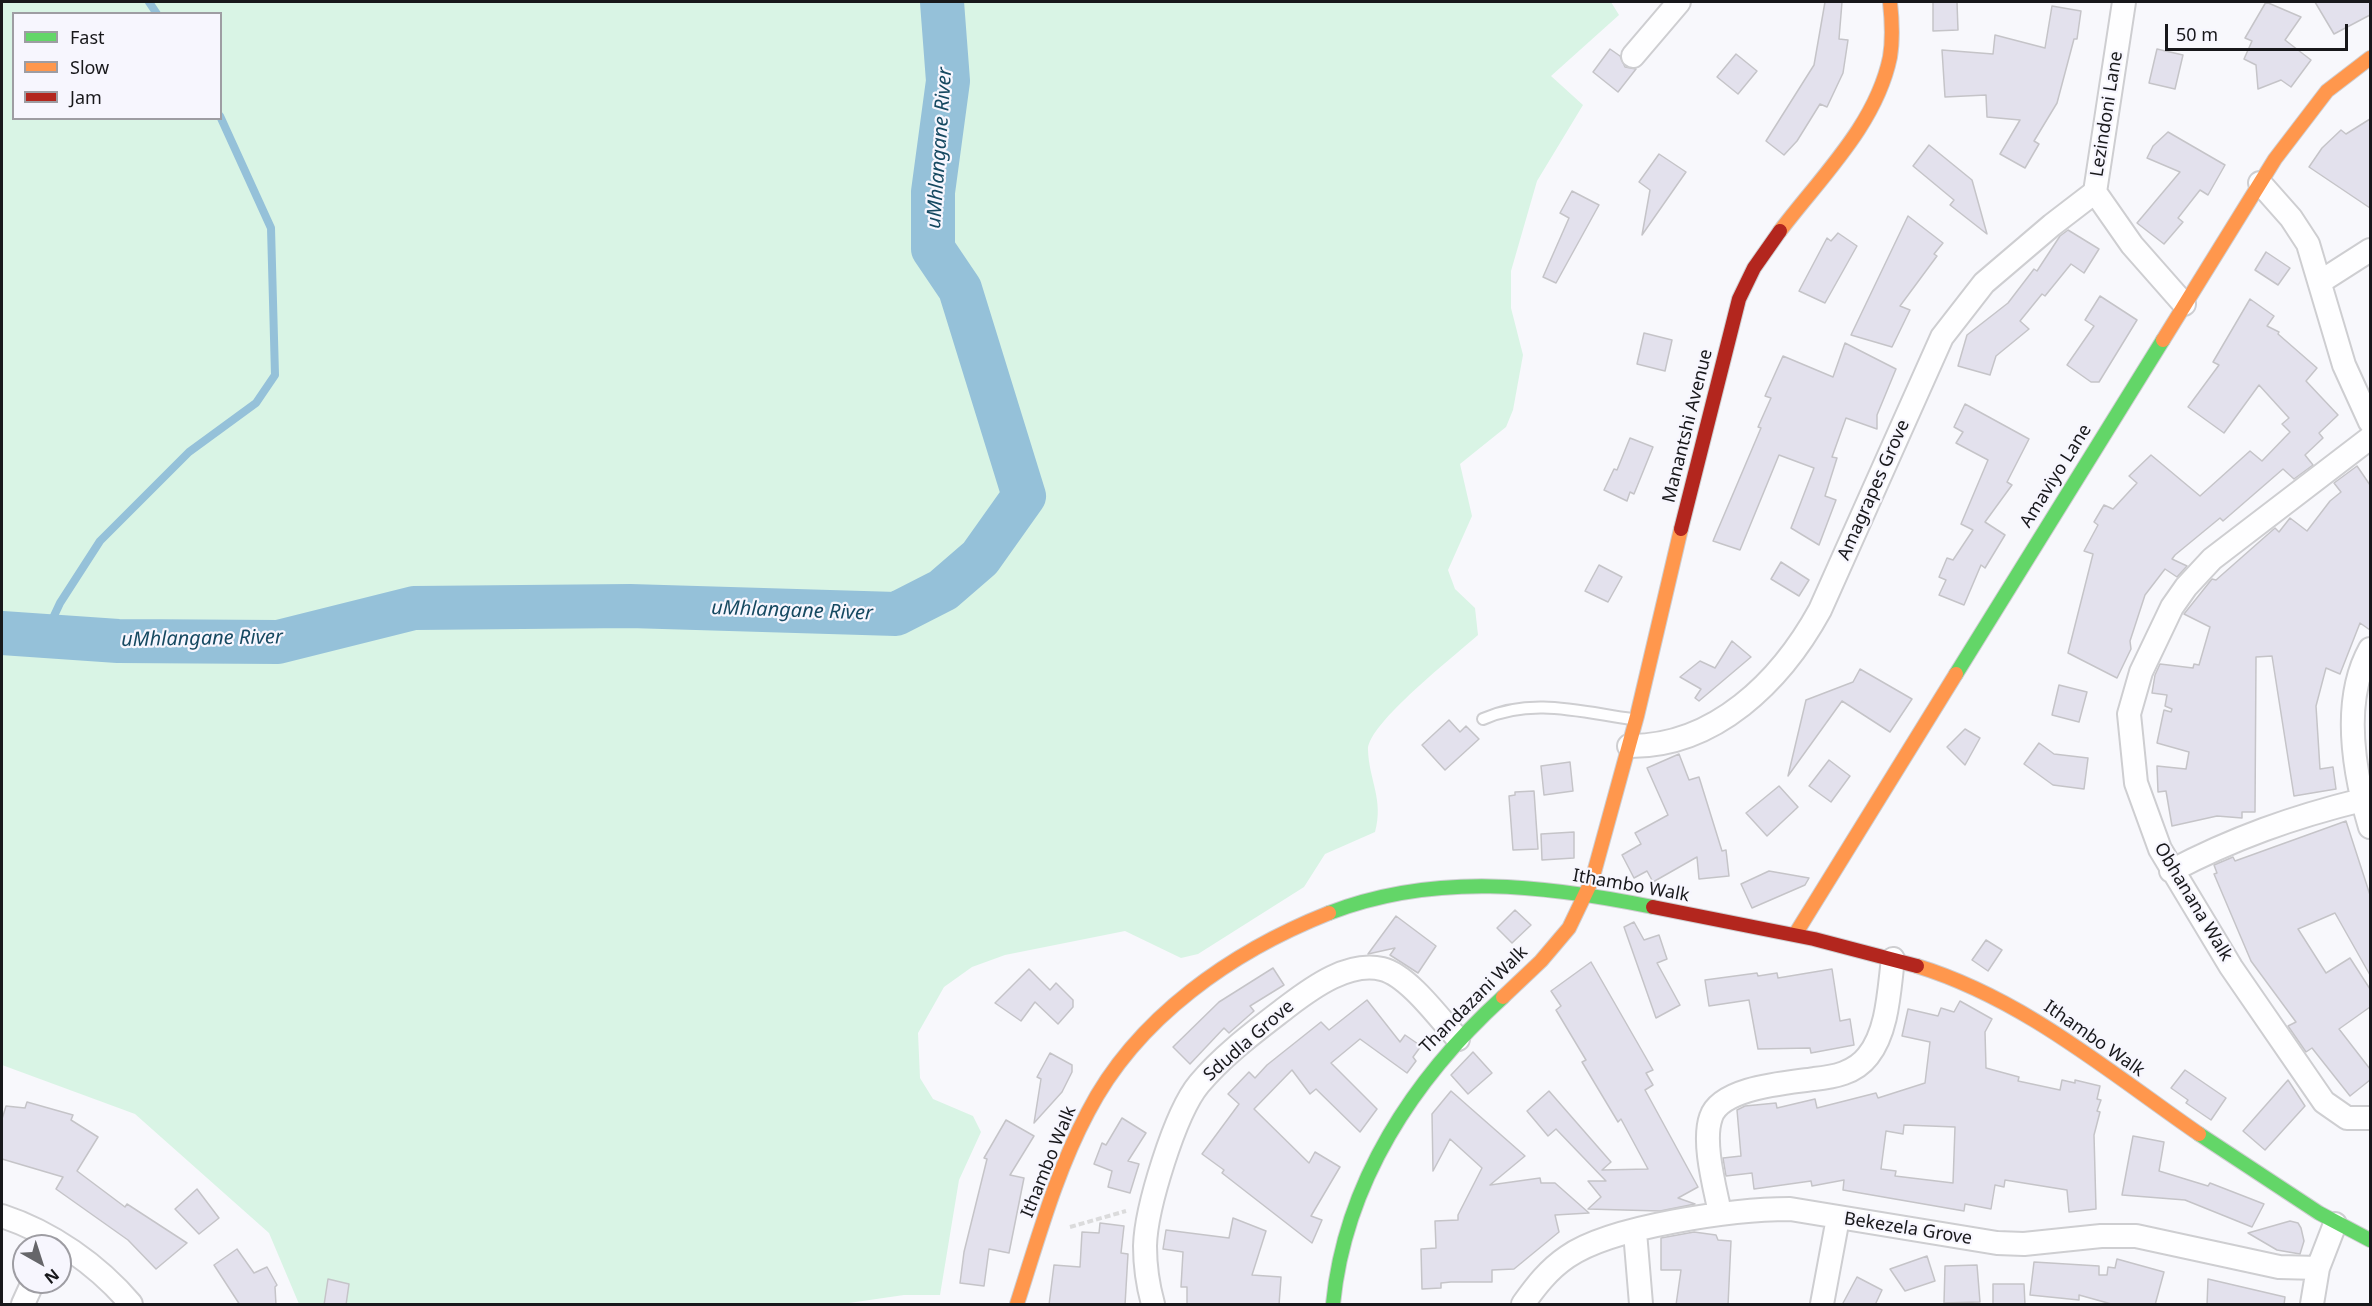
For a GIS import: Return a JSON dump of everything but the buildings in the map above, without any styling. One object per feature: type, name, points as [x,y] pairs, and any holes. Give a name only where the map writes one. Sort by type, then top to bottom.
[{"type":"street","points":[[1634,56],[1679,2]]},
{"type":"street","name":"Manantshi Avenue","points":[[1587,894],[1636,720],[1739,299],[1749,276],[1771,243],[1866,117],[1888,64],[1893,35],[1890,2]]},
{"type":"street","name":"Lezindoni Lane","points":[[2124,2],[2095,192],[2132,245],[2184,304]]},
{"type":"street","name":"Amaviyo Lane","points":[[1796,933],[2275,159],[2327,91],[2370,58]]},
{"type":"street","points":[[2260,183],[2302,231],[2320,282],[2344,365],[2370,422]]},
{"type":"street","name":"Amagrapes Grove","points":[[1629,746],[1669,744],[1697,733],[1743,705],[1774,678],[1794,653],[1820,610],[1942,337],[1984,283],[2095,192]]},
{"type":"street","points":[[2320,282],[2370,250]]},
{"type":"street","name":"Obhanana Walk","points":[[2370,438],[2212,559],[2186,586],[2172,607],[2155,642],[2133,698],[2130,735],[2141,804],[2171,871],[2231,968],[2324,1102],[2347,1118],[2370,1118]]},
{"type":"street","points":[[2370,649],[2357,685],[2354,717],[2355,748],[2362,800],[2370,827]]},
{"type":"street","points":[[2171,871],[2209,851],[2280,822],[2362,800]]},
{"type":"street","name":"Ithambo Walk","points":[[1017,1305],[1066,1159],[1090,1107],[1148,1029],[1165,1012],[1183,996],[1234,960],[1281,933],[1321,915],[1412,891],[1456,885],[1498,885],[1587,894],[1796,933],[1948,975],[2039,1021],[2205,1138],[2335,1224],[2370,1240]]},
{"type":"street","name":"Thandazani Walk","points":[[1333,1305],[1339,1257],[1372,1168],[1409,1101],[1430,1069],[1458,1039],[1568,932],[1587,894]]},
{"type":"street","points":[[1720,1213],[1709,1141],[1711,1117],[1715,1110],[1726,1101],[1749,1090],[1839,1075],[1862,1062],[1868,1056],[1880,1029],[1893,959]]},
{"type":"street","name":"Sdudla Grove","points":[[1153,1305],[1145,1245],[1153,1204],[1180,1117],[1197,1086],[1255,1032],[1321,983],[1361,968],[1385,970],[1414,991],[1458,1039]]},
{"type":"street","name":"Bekezela Grove","points":[[1523,1305],[1538,1282],[1568,1256],[1604,1239],[1720,1213],[1790,1209],[1997,1243],[2024,1245],[2082,1238],[2136,1236],[2279,1267],[2318,1268]]},
{"type":"street","points":[[2,1216],[35,1234]]},
{"type":"street","points":[[1822,1305],[1838,1218]]},
{"type":"street","points":[[2312,1305],[2318,1268],[2335,1224]]},
{"type":"street","points":[[1635,1232],[1641,1305]]},
{"type":"street","points":[[72,1254],[87,1261],[114,1285],[131,1305]]},
{"type":"lane","points":[[1483,719],[1512,709],[1531,706],[1636,720]]},
{"type":"path","points":[[1040,1236],[1153,1204]]},
{"type":"green space","points":[[2,2],[1611,2],[1619,15],[1551,76],[1583,105],[1537,181],[1511,271],[1511,308],[1523,355],[1513,410],[1506,427],[1460,464],[1472,516],[1448,570],[1455,589],[1475,608],[1478,635],[1414,690],[1372,738],[1368,750],[1378,810],[1375,832],[1325,854],[1304,887],[1198,954],[1181,958],[1125,931],[1005,955],[972,967],[944,987],[918,1033],[920,1078],[933,1099],[973,1116],[981,1132],[959,1180],[940,1295],[904,1295],[842,1304],[299,1304],[269,1233],[135,1114],[2,1065]]},
{"type":"waterway","points":[[149,2],[156,12]]},
{"type":"waterway","name":"uMhlangane River","points":[[2,633],[118,641],[278,642],[414,608],[630,606],[896,614],[943,590],[980,558],[1024,496],[960,289],[933,249],[933,192],[948,81],[942,2]]},
{"type":"waterway","points":[[16,634],[46,633],[60,603],[100,541],[189,452],[256,403],[275,375],[271,228],[222,120]]},
{"type":"traffic: fast","points":[[1956,674],[2163,340]]},
{"type":"traffic: fast","points":[[1329,913],[1369,900],[1409,892],[1450,887],[1490,886],[1571,893],[1653,907]]},
{"type":"traffic: fast","points":[[1333,1304],[1340,1259],[1352,1216],[1389,1135],[1413,1098],[1441,1062],[1503,997]]},
{"type":"traffic: fast","points":[[2199,1134],[2319,1213],[2370,1240]]},
{"type":"traffic: slow","points":[[1780,231],[1845,150],[1873,105],[1890,57],[1892,43],[1890,2]]},
{"type":"traffic: slow","points":[[2163,340],[2275,159],[2327,91],[2370,58]]},
{"type":"traffic: slow","points":[[1503,997],[1541,961],[1569,928],[1592,880],[1637,716],[1681,529]]},
{"type":"traffic: slow","points":[[1796,933],[1956,674]]},
{"type":"traffic: slow","points":[[1017,1304],[1066,1158],[1088,1112],[1108,1078],[1133,1046],[1160,1017],[1223,968],[1258,947],[1329,913]]},
{"type":"traffic: slow","points":[[1917,966],[1994,997],[2030,1017],[2199,1134]]},
{"type":"traffic: jam","points":[[1681,529],[1739,299],[1754,268],[1780,231]]},
{"type":"traffic: jam","points":[[1653,907],[1814,939],[1917,966]]}]
